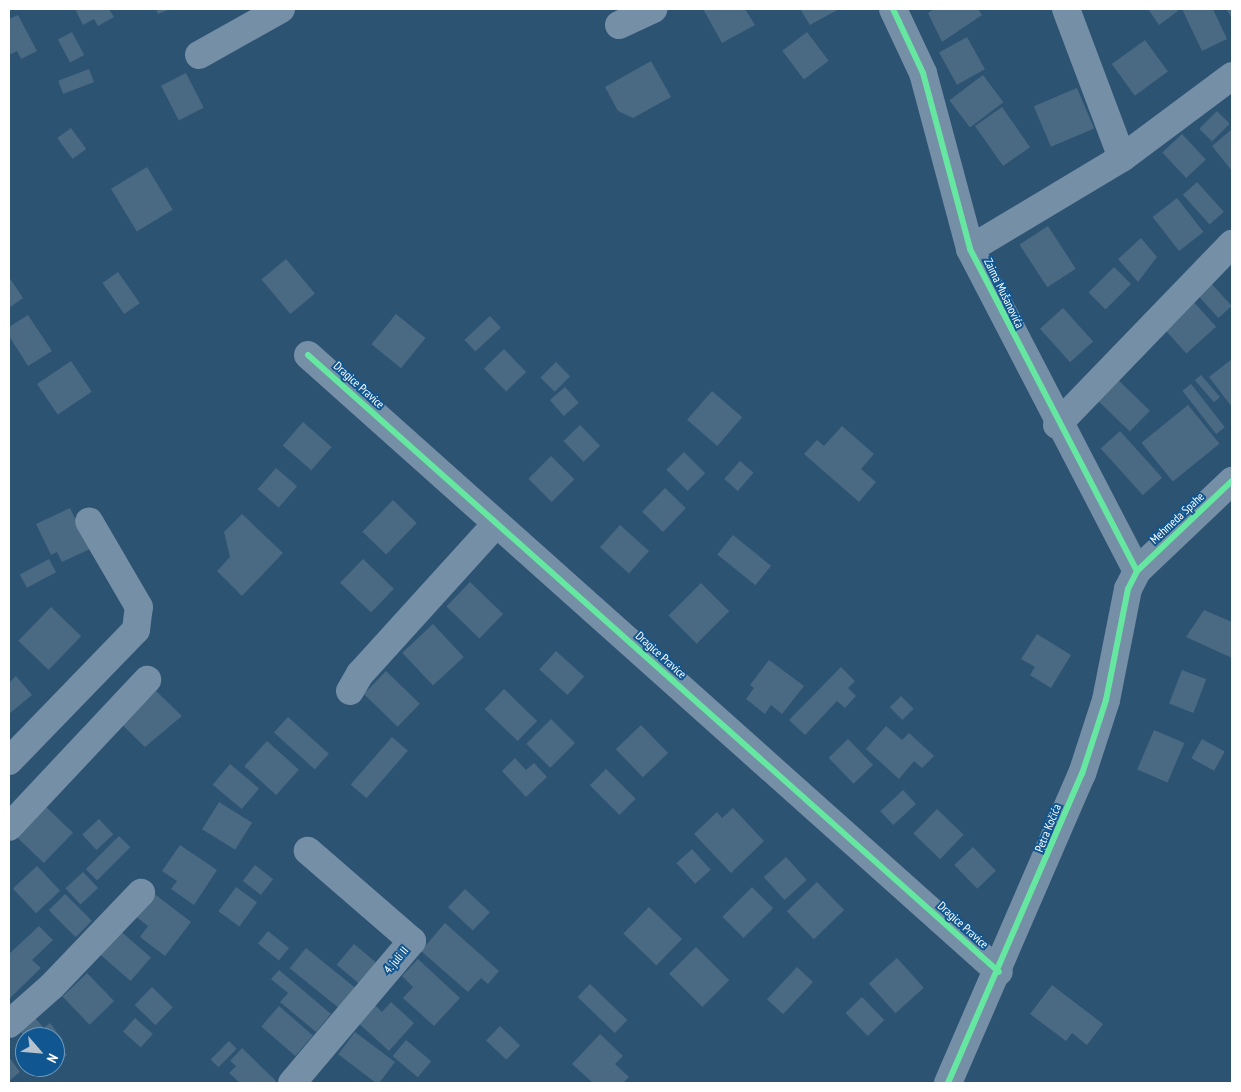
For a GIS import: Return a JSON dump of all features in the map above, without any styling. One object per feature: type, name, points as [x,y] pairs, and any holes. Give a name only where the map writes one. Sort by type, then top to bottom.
[{"type":"street","points":[[198,55],[280,9]]},
{"type":"street","points":[[619,25],[653,9]]},
{"type":"street","name":"Zaima Mušanovića","points":[[893,9],[923,73],[970,250],[1057,425],[1137,571]]},
{"type":"street","points":[[1066,9],[1122,158]]},
{"type":"street","points":[[970,250],[1122,158],[1232,76]]},
{"type":"street","points":[[1057,425],[1232,244]]},
{"type":"street","name":"Dragice Pravice","points":[[308,355],[999,972]]},
{"type":"street","name":"Mehmeda Spahe","points":[[1137,571],[1232,481]]},
{"type":"street","points":[[9,761],[136,630],[139,607],[89,521]]},
{"type":"street","points":[[350,691],[360,674],[496,524]]},
{"type":"street","name":"Petra Kočića","points":[[948,1083],[999,972],[1082,774],[1106,700],[1122,610],[1137,571]]},
{"type":"street","points":[[9,827],[147,680]]},
{"type":"street","name":"4. juli II","points":[[292,1083],[412,941],[308,851]]},
{"type":"street","points":[[9,1024],[52,986],[141,893]]},
{"type":"building","points":[[75,9],[109,9],[114,17],[98,26],[94,19],[83,25]]},
{"type":"building","points":[[156,9],[170,9],[158,14]]},
{"type":"building","points":[[703,9],[745,9],[755,25],[722,43]]},
{"type":"building","points":[[800,9],[839,9],[810,25]]},
{"type":"building","points":[[934,9],[978,9],[982,15],[942,42],[928,13]]},
{"type":"building","points":[[1148,9],[1177,9],[1178,11],[1159,25]]},
{"type":"building","points":[[1182,9],[1213,9],[1227,39],[1202,51]]},
{"type":"building","points":[[1226,9],[1232,9],[1232,18]]},
{"type":"building","points":[[18,15],[37,51],[21,59],[17,51],[9,55],[9,19]]},
{"type":"building","points":[[72,32],[84,55],[70,62],[58,40]]},
{"type":"building","points":[[807,32],[829,61],[804,79],[782,51]]},
{"type":"building","points":[[967,37],[985,69],[957,85],[939,53]]},
{"type":"building","points":[[1145,40],[1168,72],[1135,96],[1112,64]]},
{"type":"building","points":[[651,61],[671,97],[633,118],[618,111],[605,87]]},
{"type":"building","points":[[89,69],[94,82],[63,94],[58,81]]},
{"type":"building","points":[[186,73],[204,108],[179,120],[161,86]]},
{"type":"building","points":[[983,75],[1003,102],[970,127],[949,100]]},
{"type":"building","points":[[1077,88],[1094,129],[1051,147],[1034,106]]},
{"type":"building","points":[[1002,107],[1030,147],[1003,166],[975,126]]},
{"type":"building","points":[[1217,111],[1230,124],[1212,141],[1199,129]]},
{"type":"building","points":[[71,128],[86,149],[73,159],[57,138]]},
{"type":"building","points":[[1232,129],[1232,171],[1212,146]]},
{"type":"building","points":[[1182,134],[1206,160],[1186,178],[1162,152]]},
{"type":"building","points":[[147,167],[173,210],[137,231],[111,189]]},
{"type":"building","points":[[1197,182],[1224,212],[1210,224],[1183,195]]},
{"type":"building","points":[[1177,198],[1203,232],[1179,251],[1153,217]]},
{"type":"building","points":[[1048,226],[1076,269],[1047,287],[1019,245]]},
{"type":"building","points":[[1141,238],[1157,257],[1138,282],[1118,259]]},
{"type":"building","points":[[286,259],[315,293],[290,314],[261,280]]},
{"type":"building","points":[[1114,267],[1131,284],[1106,309],[1089,292]]},
{"type":"building","points":[[118,272],[140,303],[124,314],[102,283]]},
{"type":"building","points":[[9,277],[23,298],[9,308]]},
{"type":"building","points":[[1211,283],[1232,306],[1218,318],[1198,295]]},
{"type":"building","points":[[1192,300],[1216,327],[1186,354],[1162,327]]},
{"type":"building","points":[[1063,308],[1093,341],[1070,362],[1040,329]]},
{"type":"building","points":[[396,314],[426,338],[401,368],[371,344]]},
{"type":"building","points":[[28,315],[52,351],[28,366],[9,336],[9,327]]},
{"type":"building","points":[[490,316],[501,328],[475,352],[464,340]]},
{"type":"building","points":[[504,349],[526,372],[506,391],[484,368]]},
{"type":"building","points":[[1232,359],[1232,407],[1209,377]]},
{"type":"building","points":[[71,361],[92,392],[58,415],[37,384]]},
{"type":"building","points":[[556,362],[570,376],[555,392],[540,378]]},
{"type":"building","points":[[1201,375],[1220,397],[1214,402],[1195,380]]},
{"type":"building","points":[[1114,376],[1150,411],[1130,432],[1094,397]]},
{"type":"building","points":[[1191,384],[1225,427],[1216,434],[1182,391]]},
{"type":"building","points":[[565,387],[579,403],[564,416],[550,400]]},
{"type":"building","points":[[712,391],[742,417],[717,446],[687,420]]},
{"type":"building","points":[[1188,405],[1219,444],[1173,482],[1141,443]]},
{"type":"building","points":[[303,422],[332,447],[311,470],[283,445]]},
{"type":"building","points":[[580,425],[600,446],[584,462],[563,441]]},
{"type":"building","points":[[842,426],[874,454],[861,469],[876,482],[859,502],[804,454],[817,440],[824,446]]},
{"type":"building","points":[[1120,431],[1162,478],[1143,495],[1101,448]]},
{"type":"building","points":[[684,452],[705,473],[688,491],[666,470]]},
{"type":"building","points":[[551,456],[574,479],[552,502],[528,479]]},
{"type":"building","points":[[740,461],[754,473],[738,491],[724,479]]},
{"type":"building","points":[[276,468],[297,486],[279,508],[258,489]]},
{"type":"building","points":[[665,488],[686,508],[663,532],[642,512]]},
{"type":"building","points":[[393,500],[417,523],[386,555],[362,532]]},
{"type":"building","points":[[70,508],[90,549],[62,562],[57,552],[51,555],[36,524]]},
{"type":"building","points":[[242,514],[283,553],[242,596],[217,571],[230,557],[224,532]]},
{"type":"building","points":[[620,525],[649,551],[629,573],[600,547]]},
{"type":"building","points":[[733,535],[771,566],[755,585],[717,554]]},
{"type":"building","points":[[49,559],[56,572],[27,588],[20,574]]},
{"type":"building","points":[[363,559],[394,589],[371,613],[340,583]]},
{"type":"building","points":[[470,582],[503,614],[479,638],[446,606]]},
{"type":"building","points":[[701,583],[729,611],[697,644],[668,616]]},
{"type":"building","points":[[51,607],[81,636],[49,670],[18,641]]},
{"type":"building","points":[[1204,610],[1232,622],[1232,658],[1186,637]]},
{"type":"building","points":[[433,624],[464,657],[433,686],[402,653]]},
{"type":"building","points":[[1037,634],[1071,655],[1051,688],[1030,675],[1035,667],[1021,659]]},
{"type":"building","points":[[556,651],[584,676],[568,695],[539,670]]},
{"type":"building","points":[[769,660],[804,686],[782,714],[771,705],[765,714],[746,699],[754,688],[750,685]]},
{"type":"building","points":[[841,667],[855,681],[848,688],[856,696],[845,708],[837,701],[805,735],[789,720]]},
{"type":"building","points":[[1182,670],[1206,679],[1193,713],[1169,704]]},
{"type":"building","points":[[386,671],[420,704],[398,727],[364,694]]},
{"type":"building","points":[[16,676],[32,695],[9,714],[9,683]]},
{"type":"building","points":[[504,689],[537,721],[518,741],[485,709]]},
{"type":"building","points":[[156,691],[182,716],[145,747],[116,719],[141,693],[147,700]]},
{"type":"building","points":[[901,696],[914,709],[902,720],[890,707]]},
{"type":"building","points":[[288,717],[329,754],[315,769],[274,733]]},
{"type":"building","points":[[551,719],[575,743],[550,768],[526,744]]},
{"type":"building","points":[[641,725],[668,753],[643,777],[616,749]]},
{"type":"building","points":[[886,726],[902,740],[909,733],[934,756],[922,768],[914,761],[899,779],[866,749]]},
{"type":"building","points":[[1154,730],[1184,743],[1168,782],[1137,770]]},
{"type":"building","points":[[392,737],[408,751],[367,798],[351,785]]},
{"type":"building","points":[[848,739],[873,765],[854,784],[829,758]]},
{"type":"building","points":[[1202,739],[1225,752],[1214,771],[1191,758]]},
{"type":"building","points":[[267,741],[299,770],[276,795],[244,766]]},
{"type":"building","points":[[515,758],[526,770],[534,763],[547,777],[526,797],[502,771]]},
{"type":"building","points":[[230,764],[259,788],[242,809],[213,785]]},
{"type":"building","points":[[606,769],[636,799],[619,815],[590,785]]},
{"type":"building","points":[[903,790],[916,804],[893,825],[880,811]]},
{"type":"building","points":[[219,802],[252,823],[235,850],[202,829]]},
{"type":"building","points":[[42,803],[73,833],[44,863],[13,833]]},
{"type":"building","points":[[733,808],[764,841],[731,873],[694,834],[717,812],[722,818]]},
{"type":"building","points":[[937,809],[964,835],[940,859],[913,833]]},
{"type":"building","points":[[99,819],[113,834],[97,850],[82,835]]},
{"type":"building","points":[[119,836],[130,847],[97,881],[86,869]]},
{"type":"building","points":[[180,845],[217,870],[194,905],[171,889],[177,881],[162,871]]},
{"type":"building","points":[[973,847],[996,871],[977,889],[954,865]]},
{"type":"building","points":[[692,849],[711,870],[695,884],[676,863]]},
{"type":"building","points":[[786,857],[807,880],[784,900],[764,877]]},
{"type":"building","points":[[255,865],[273,879],[261,895],[243,881]]},
{"type":"building","points":[[37,866],[60,891],[36,913],[13,889]]},
{"type":"building","points":[[83,872],[98,888],[80,904],[65,888]]},
{"type":"building","points":[[817,882],[844,910],[814,939],[787,911]]},
{"type":"building","points":[[236,887],[257,902],[239,927],[218,911]]},
{"type":"building","points":[[752,887],[773,908],[744,938],[722,917]]},
{"type":"building","points":[[465,889],[490,912],[473,930],[448,907]]},
{"type":"building","points":[[152,892],[191,922],[165,956],[140,937],[148,926],[134,915]]},
{"type":"building","points":[[65,894],[92,921],[76,937],[49,910]]},
{"type":"building","points":[[649,907],[682,939],[656,966],[623,934]]},
{"type":"building","points":[[445,923],[499,971],[488,984],[481,978],[468,992],[421,951]]},
{"type":"building","points":[[39,926],[53,940],[32,960],[41,968],[10,998],[9,954]]},
{"type":"building","points":[[117,928],[151,958],[131,981],[97,951]]},
{"type":"building","points":[[268,931],[289,948],[279,960],[258,943]]},
{"type":"building","points":[[354,944],[377,963],[360,984],[337,965]]},
{"type":"building","points":[[696,947],[729,980],[702,1007],[669,974]]},
{"type":"building","points":[[306,948],[356,988],[339,1008],[290,968]]},
{"type":"building","points":[[897,958],[924,988],[896,1013],[869,983]]},
{"type":"building","points":[[418,959],[460,998],[434,1026],[403,998],[413,987],[402,976]]},
{"type":"building","points":[[797,967],[813,982],[783,1014],[767,999]]},
{"type":"building","points":[[279,970],[331,1014],[316,1032],[280,1002],[288,993],[271,979]]},
{"type":"building","points":[[87,973],[114,1001],[90,1025],[63,997]]},
{"type":"building","points":[[590,984],[627,1020],[615,1033],[577,997]]},
{"type":"building","points":[[1052,985],[1103,1024],[1087,1045],[1072,1033],[1066,1041],[1030,1014]]},
{"type":"building","points":[[152,987],[173,1007],[155,1025],[135,1005]]},
{"type":"building","points":[[862,997],[884,1020],[868,1036],[845,1013]]},
{"type":"building","points":[[391,1002],[414,1023],[389,1051],[356,1021],[373,1003],[382,1012]]},
{"type":"building","points":[[279,1006],[313,1036],[295,1056],[261,1026]]},
{"type":"building","points":[[35,1018],[43,1027],[25,1027]]},
{"type":"building","points":[[135,1018],[153,1034],[141,1047],[123,1031]]},
{"type":"building","points":[[50,1023],[53,1027],[45,1027]]},
{"type":"building","points":[[500,1026],[520,1045],[506,1060],[486,1040]]},
{"type":"building","points":[[355,1032],[395,1062],[379,1083],[376,1083],[338,1054]]},
{"type":"building","points":[[600,1034],[623,1056],[615,1064],[629,1077],[623,1083],[593,1083],[572,1064]]},
{"type":"building","points":[[406,1040],[431,1061],[418,1077],[393,1056]]},
{"type":"building","points":[[229,1041],[237,1049],[218,1067],[211,1059]]},
{"type":"building","points":[[242,1048],[276,1081],[274,1083],[240,1083],[229,1073],[236,1066],[230,1061]]},
{"type":"building","points":[[9,1057],[15,1065],[15,1076],[9,1081]]},
{"type":"cycle path","points":[[893,9],[923,73],[970,249],[1137,571]]},
{"type":"cycle path","points":[[308,355],[999,972]]},
{"type":"cycle path","points":[[948,1083],[1082,774],[1106,700],[1128,589],[1137,571],[1232,481]]}]
